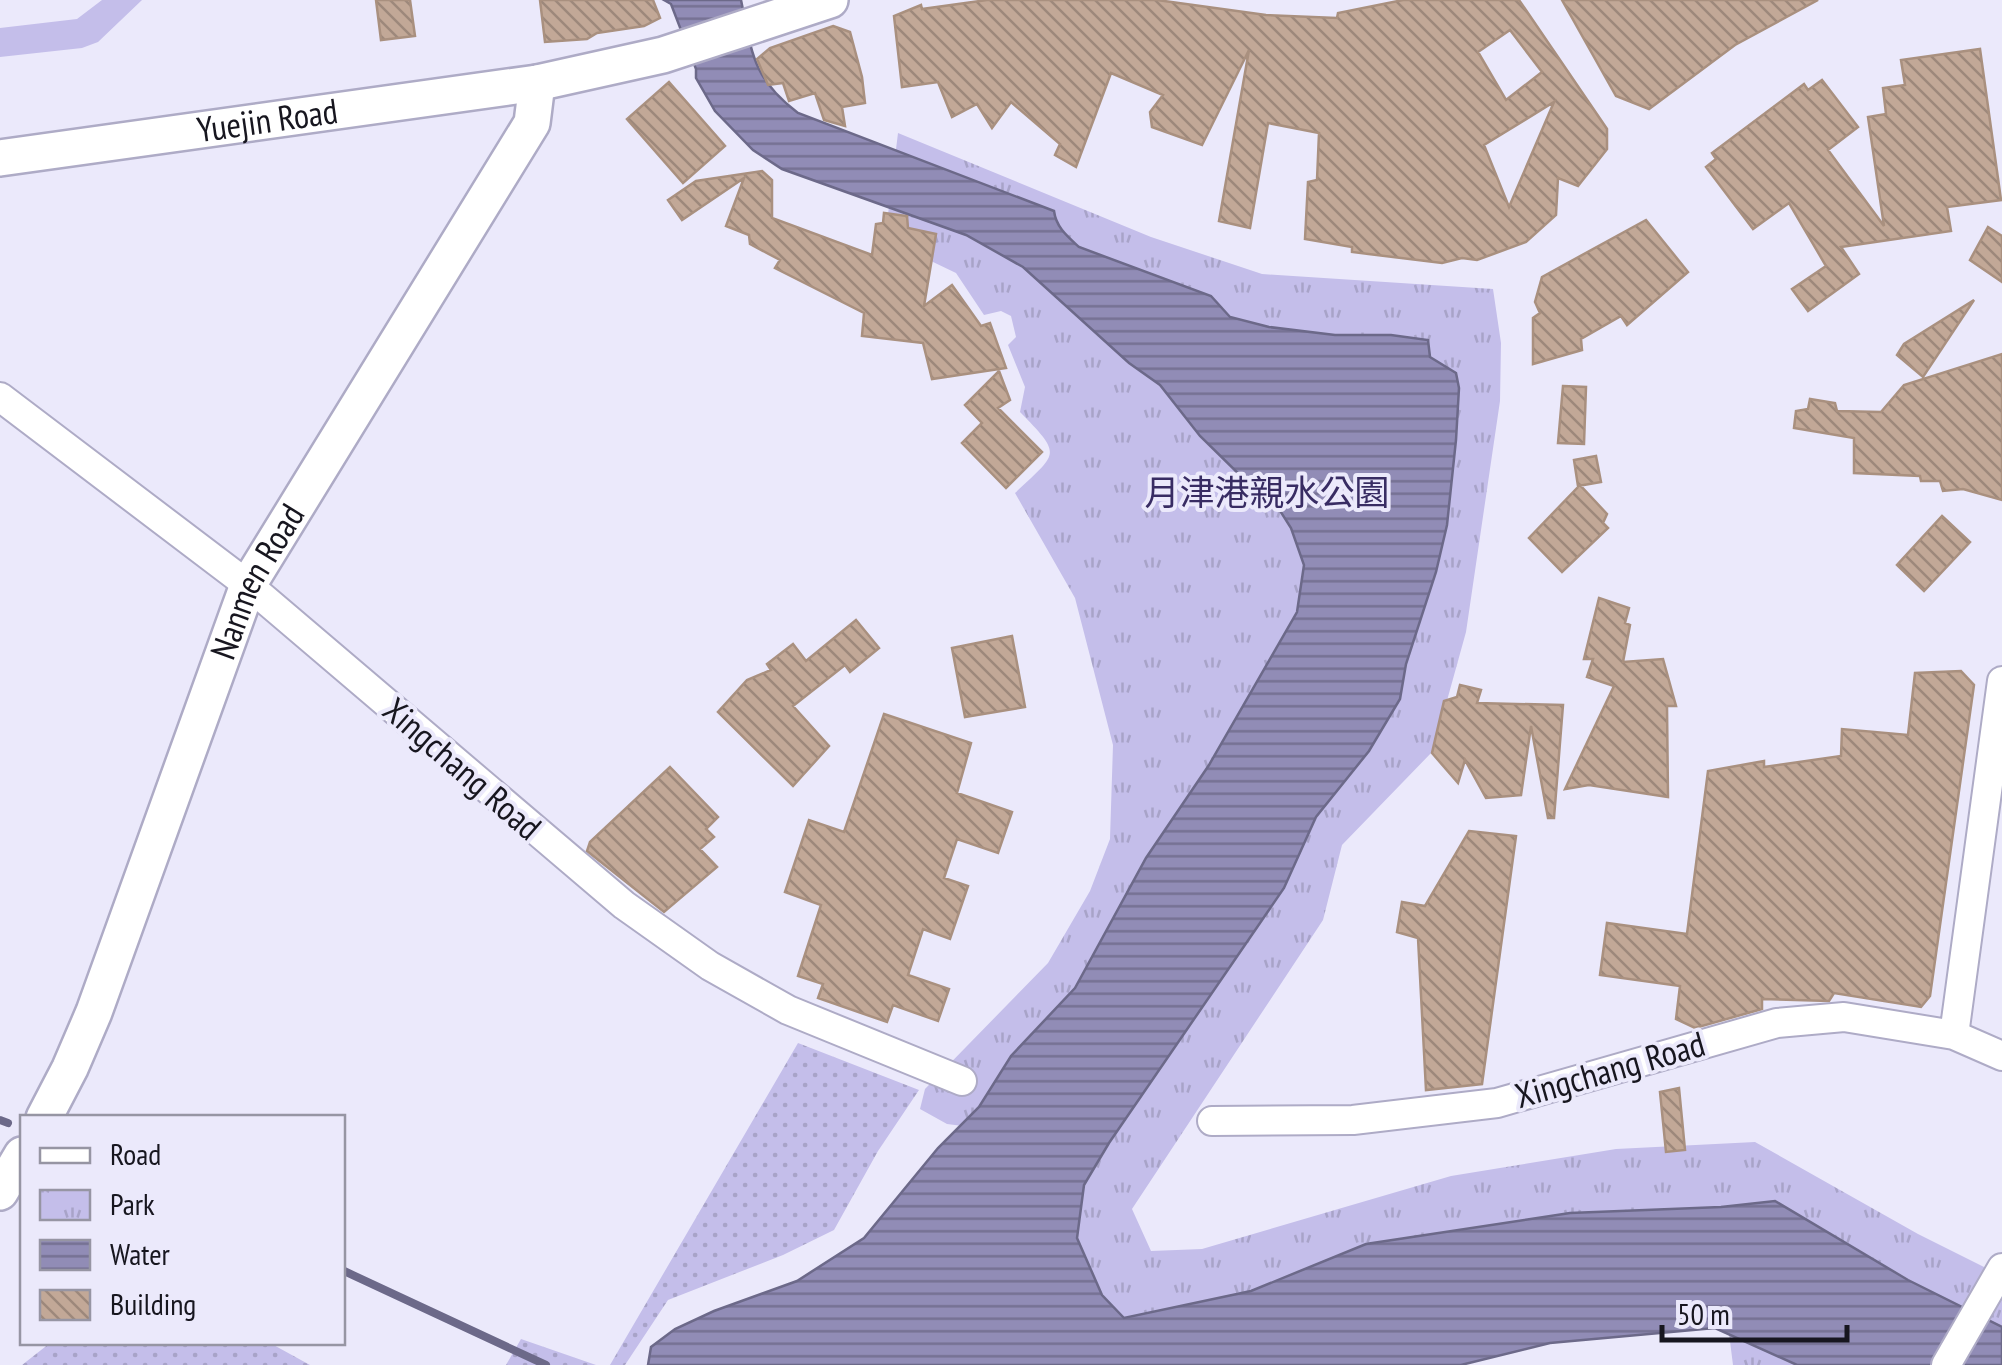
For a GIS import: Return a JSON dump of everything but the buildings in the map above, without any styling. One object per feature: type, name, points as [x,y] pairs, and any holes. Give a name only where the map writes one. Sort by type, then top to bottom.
[{"type":"street","name":"Yuejin Road","points":[[0,158],[537,83],[663,55],[830,0]]},
{"type":"street","name":"Nanmen Road","points":[[46,1115],[94,1012],[248,586],[532,123],[537,83]]},
{"type":"street","name":"Xingchang Road","points":[[0,398],[248,586],[624,905],[696,956],[788,1010],[962,1081]]},
{"type":"street","points":[[1954,1036],[2002,681]]},
{"type":"street","name":"Xingchang Road","points":[[1212,1121],[1353,1120],[1496,1103],[1777,1023],[1844,1017],[1954,1036],[2002,1056]]},
{"type":"street","points":[[0,1192],[20,1158]]},
{"type":"street","points":[[1946,1365],[2002,1268]]},
{"type":"green space","points":[[102,0],[142,0],[98,42],[82,48],[0,57],[0,28],[77,19]]},
{"type":"green space","name":"月津港親水公園","points":[[898,133],[1151,237],[1262,274],[1493,289],[1501,343],[1500,401],[1466,632],[1433,751],[1342,845],[1323,920],[1132,1209],[1151,1251],[1202,1249],[1451,1176],[1616,1149],[1755,1142],[1918,1234],[2002,1276],[2002,1365],[1733,1365],[1715,1222],[1133,1344],[1067,1251],[1095,1143],[947,1124],[920,1109],[925,1089],[1048,963],[1090,891],[1110,839],[1113,745],[1075,598],[1015,493],[1050,454],[1043,437],[1020,412],[1025,387],[1008,345],[1016,337],[1011,316],[1001,311],[984,315],[956,273],[885,239]]},
{"type":"green space","points":[[798,1043],[919,1090],[878,1151],[834,1230],[783,1255],[668,1300],[625,1365],[610,1365]]},
{"type":"green space","points":[[521,1339],[596,1365],[506,1365]]},
{"type":"green space","points":[[47,1345],[274,1345],[310,1365],[22,1365]]},
{"type":"water","points":[[664,0],[741,0],[756,63],[771,88],[798,113],[1054,211],[1060,227],[1079,247],[1211,296],[1230,317],[1269,327],[1335,335],[1391,335],[1428,340],[1430,357],[1456,373],[1456,440],[1447,525],[1406,664],[1400,699],[1369,751],[1316,817],[1284,888],[1084,1185],[1077,1238],[1102,1295],[1124,1318],[1251,1291],[1366,1244],[1570,1213],[1775,1201],[1908,1280],[2002,1327],[2002,1365],[1797,1365],[1715,1328],[1550,1343],[1461,1365],[648,1365],[651,1347],[675,1329],[797,1281],[864,1238],[938,1148],[979,1107],[1011,1056],[1075,988],[1146,858],[1209,765],[1297,612],[1304,565],[1291,528],[1279,509],[1200,436],[1160,385],[1129,363],[1023,267],[966,235],[782,169],[753,150],[715,111],[696,78],[671,4]]},
{"type":"waterway","points":[[0,1120],[8,1123]]},
{"type":"waterway","points":[[345,1271],[546,1365]]}]
